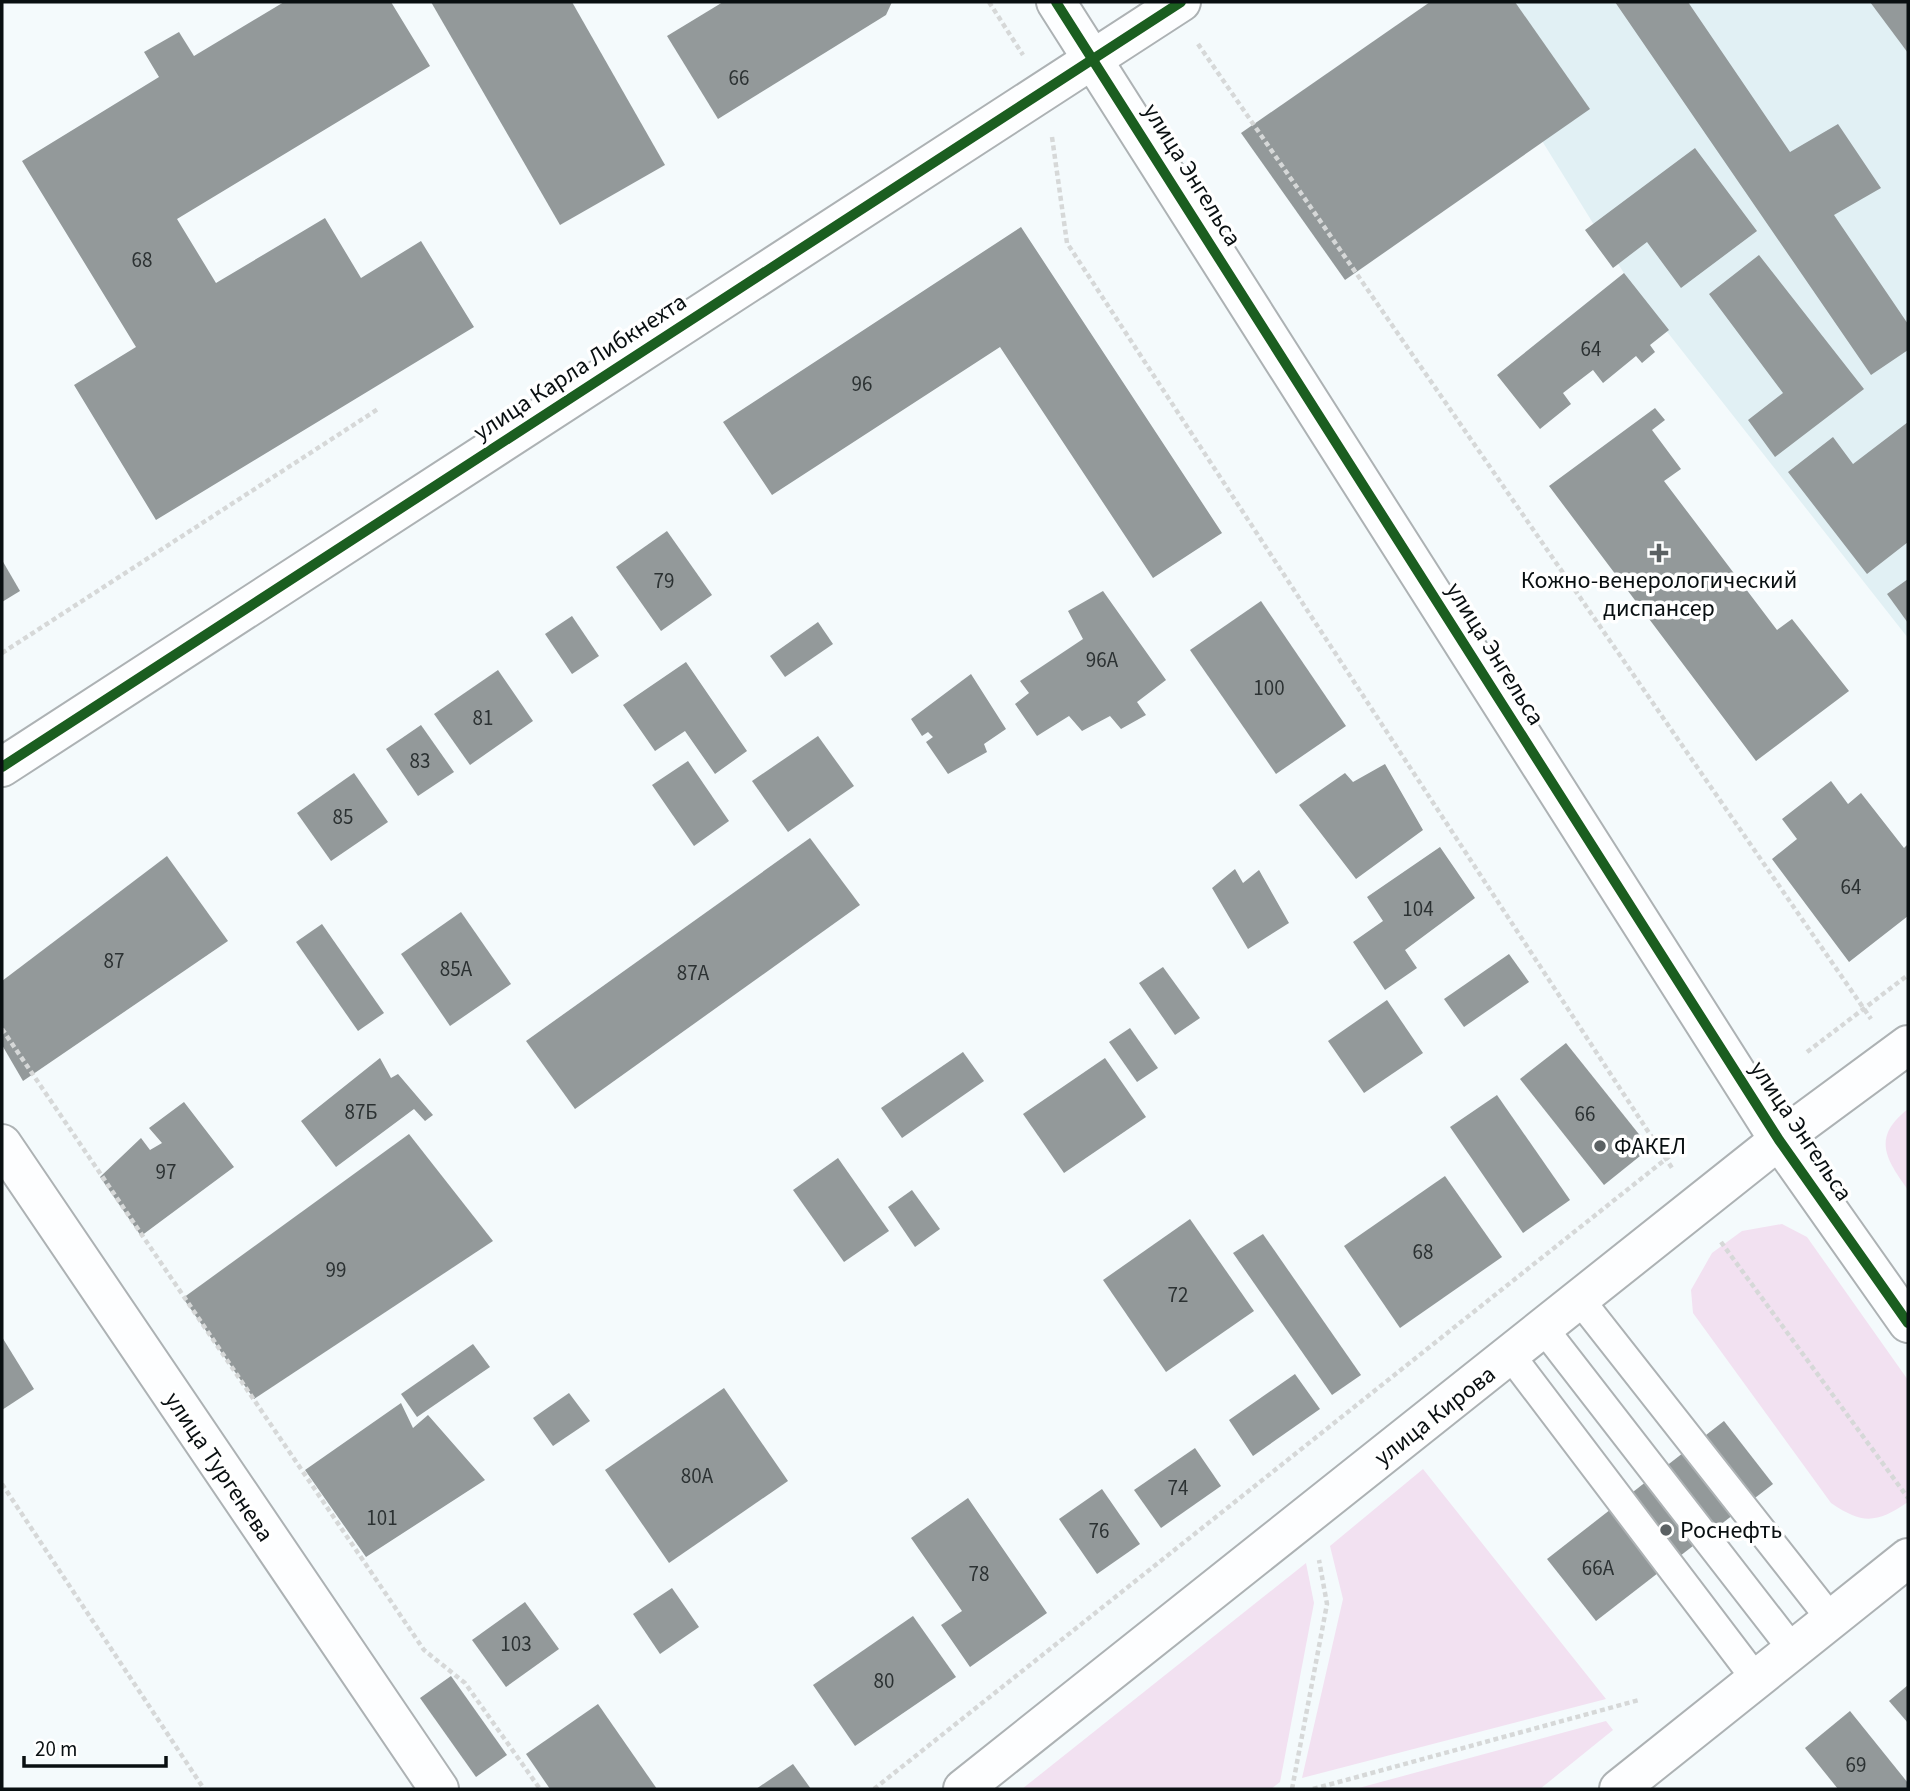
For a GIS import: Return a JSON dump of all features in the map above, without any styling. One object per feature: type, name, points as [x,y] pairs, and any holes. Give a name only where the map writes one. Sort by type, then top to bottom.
[{"type":"street","name":"улица Энгельса","points":[[1056,2],[1779,1140],[1908,1323]]},
{"type":"street","name":"улица Карла Либкнехта","points":[[2,767],[1177,4]]},
{"type":"street","name":"улица Кирова","points":[[963,1789],[1511,1356],[1779,1140],[1893,1037]]},
{"type":"street","name":"улица Тургенева","points":[[2,1144],[327,1628],[439,1789]]},
{"type":"street","points":[[1619,1789],[1908,1558]]},
{"type":"lane","points":[[1580,1300],[1831,1619]]},
{"type":"lane","points":[[1544,1329],[1793,1650]]},
{"type":"lane","points":[[1511,1356],[1756,1679]]},
{"type":"path","points":[[1177,4],[1863,1009],[1893,1037]]},
{"type":"path","points":[[1067,243],[1673,1169]]},
{"type":"path","points":[[2,653],[378,409]]},
{"type":"path","points":[[1807,1052],[1908,975]]},
{"type":"path","points":[[2,1029],[424,1650],[465,1683],[540,1789]]},
{"type":"path","points":[[874,1789],[1681,1147]]},
{"type":"path","points":[[1696,1207],[1908,1498]]},
{"type":"path","points":[[1292,1789],[1327,1604],[1297,1452]]},
{"type":"path","points":[[2,1484],[204,1789]]},
{"type":"path","points":[[1313,1789],[1639,1700]]},
{"type":"shaded area","points":[[1456,2],[1908,2],[1908,638],[1635,291]]},
{"type":"shaded area","points":[[1908,1109],[1908,1190],[1888,1158],[1886,1138],[1897,1119]]},
{"type":"shaded area","points":[[1782,1224],[1807,1237],[1908,1380],[1908,1502],[1887,1514],[1870,1519],[1861,1518],[1831,1503],[1693,1313],[1691,1290],[1712,1253],[1742,1231]]},
{"type":"shaded area","points":[[1423,1469],[1606,1699],[1302,1778],[1343,1599],[1330,1546]]},
{"type":"shaded area","points":[[1306,1563],[1314,1603],[1280,1782],[1271,1789],[1022,1789]]},
{"type":"shaded area","points":[[1606,1721],[1613,1730],[1540,1789],[1355,1789]]},
{"type":"building","points":[[284,2],[391,2],[430,66],[177,219],[216,283],[325,218],[361,278],[421,241],[474,327],[156,520],[74,385],[136,347],[22,161],[159,77],[144,52],[179,32],[194,56]]},
{"type":"building","points":[[431,2],[572,2],[665,165],[560,225]]},
{"type":"building","points":[[723,2],[892,2],[886,15],[718,119],[667,36]]},
{"type":"building","points":[[1430,2],[1515,2],[1590,109],[1345,280],[1241,133]]},
{"type":"building","points":[[1615,2],[1688,2],[1790,152],[1838,124],[1881,188],[1834,215],[1908,324],[1908,350],[1871,375]]},
{"type":"building","points":[[1870,2],[1908,2],[1908,53]]},
{"type":"building","points":[[1695,148],[1757,231],[1681,288],[1647,242],[1613,268],[1585,230]]},
{"type":"building","points":[[1021,227],[1222,533],[1153,578],[1000,347],[772,495],[723,422]]},
{"type":"building","points":[[1759,255],[1864,389],[1775,457],[1748,420],[1783,393],[1709,294]]},
{"type":"building","points":[[1624,273],[1669,330],[1650,345],[1655,352],[1642,363],[1636,356],[1603,383],[1593,370],[1563,393],[1571,404],[1540,429],[1497,375]]},
{"type":"building","name":"Кожно-венерологический диспансер","points":[[1655,408],[1665,420],[1652,430],[1681,469],[1664,481],[1777,630],[1792,619],[1849,691],[1756,761],[1549,486]]},
{"type":"building","points":[[1908,422],[1908,542],[1867,574],[1788,472],[1833,437],[1853,464]]},
{"type":"building","points":[[667,531],[712,595],[661,631],[616,567]]},
{"type":"building","points":[[2,560],[20,591],[2,602]]},
{"type":"building","points":[[1908,579],[1908,623],[1887,594]]},
{"type":"building","points":[[1103,591],[1166,680],[1137,702],[1146,715],[1121,729],[1110,716],[1082,731],[1069,716],[1037,736],[1015,704],[1029,693],[1020,681],[1083,639],[1068,611]]},
{"type":"building","points":[[1261,601],[1346,726],[1276,774],[1190,650]]},
{"type":"building","points":[[572,616],[599,656],[572,674],[545,634]]},
{"type":"building","points":[[818,622],[833,644],[785,677],[770,656]]},
{"type":"building","points":[[686,662],[747,751],[715,774],[685,731],[655,751],[623,705]]},
{"type":"building","points":[[498,670],[533,721],[470,765],[434,714]]},
{"type":"building","points":[[971,674],[1006,729],[984,744],[987,752],[948,774],[926,742],[933,737],[928,732],[922,736],[911,719]]},
{"type":"building","points":[[421,725],[454,772],[418,796],[386,749]]},
{"type":"building","points":[[818,736],[854,786],[788,832],[752,781]]},
{"type":"building","points":[[688,761],[729,821],[694,846],[652,785]]},
{"type":"building","points":[[1385,764],[1423,830],[1356,879],[1299,805],[1345,773],[1353,782]]},
{"type":"building","points":[[354,773],[388,822],[331,861],[297,813]]},
{"type":"building","points":[[1831,781],[1848,804],[1861,793],[1904,848],[1908,844],[1908,916],[1849,962],[1772,859],[1797,839],[1782,819]]},
{"type":"building","points":[[810,838],[860,905],[575,1109],[526,1041]]},
{"type":"building","points":[[1440,847],[1475,898],[1405,950],[1417,968],[1385,990],[1353,942],[1383,921],[1367,897]]},
{"type":"building","points":[[167,856],[228,941],[23,1081],[2,1045],[2,981]]},
{"type":"building","points":[[1235,869],[1243,883],[1259,870],[1289,923],[1248,949],[1212,888]]},
{"type":"building","points":[[461,912],[511,984],[450,1026],[401,954]]},
{"type":"building","points":[[322,924],[384,1013],[358,1031],[296,942]]},
{"type":"building","points":[[1509,954],[1529,982],[1464,1027],[1444,999]]},
{"type":"building","points":[[1163,967],[1200,1018],[1175,1035],[1139,983]]},
{"type":"building","points":[[1387,1000],[1423,1053],[1364,1093],[1328,1041]]},
{"type":"building","points":[[1130,1028],[1158,1068],[1137,1082],[1109,1042]]},
{"type":"building","points":[[1566,1043],[1650,1148],[1604,1185],[1520,1079]]},
{"type":"building","points":[[963,1052],[984,1081],[902,1138],[881,1108]]},
{"type":"building","points":[[380,1058],[391,1078],[398,1074],[433,1115],[425,1121],[414,1109],[336,1167],[301,1121]]},
{"type":"building","points":[[1105,1058],[1146,1117],[1064,1173],[1023,1114]]},
{"type":"building","points":[[1497,1095],[1570,1200],[1523,1233],[1450,1127]]},
{"type":"building","points":[[184,1102],[234,1167],[141,1236],[100,1177],[141,1138],[150,1150],[162,1143],[149,1128]]},
{"type":"building","points":[[409,1134],[493,1241],[254,1399],[183,1298]]},
{"type":"building","points":[[838,1158],[889,1231],[844,1262],[793,1190]]},
{"type":"building","points":[[1445,1176],[1502,1257],[1400,1328],[1344,1246]]},
{"type":"building","points":[[912,1190],[940,1229],[915,1247],[888,1207]]},
{"type":"building","points":[[1190,1219],[1254,1311],[1166,1372],[1103,1280]]},
{"type":"building","points":[[1263,1234],[1361,1375],[1332,1395],[1233,1253]]},
{"type":"building","points":[[2,1337],[34,1389],[2,1410]]},
{"type":"building","points":[[473,1344],[490,1367],[417,1417],[401,1394]]},
{"type":"building","points":[[1295,1374],[1320,1409],[1253,1456],[1229,1420]]},
{"type":"building","points":[[724,1388],[788,1481],[669,1563],[605,1470]]},
{"type":"building","points":[[569,1393],[590,1421],[553,1446],[533,1418]]},
{"type":"building","points":[[401,1403],[413,1428],[428,1415],[485,1480],[366,1557],[305,1470]]},
{"type":"building","points":[[1724,1421],[1773,1484],[1596,1621],[1547,1559]]},
{"type":"building","points":[[1195,1448],[1221,1486],[1161,1528],[1134,1490]]},
{"type":"building","points":[[1102,1489],[1140,1544],[1097,1574],[1059,1519]]},
{"type":"building","points":[[968,1498],[1047,1613],[970,1667],[941,1625],[962,1611],[911,1538]]},
{"type":"building","points":[[672,1588],[699,1627],[660,1654],[633,1614]]},
{"type":"building","points":[[525,1602],[559,1649],[506,1687],[472,1640]]},
{"type":"building","points":[[913,1616],[956,1677],[855,1746],[813,1685]]},
{"type":"building","points":[[451,1676],[507,1755],[476,1777],[420,1698]]},
{"type":"building","points":[[1908,1685],[1908,1723],[1889,1701]]},
{"type":"building","points":[[598,1704],[657,1789],[550,1789],[526,1754]]},
{"type":"building","points":[[1850,1711],[1908,1783],[1908,1789],[1838,1789],[1805,1748]]},
{"type":"building","points":[[793,1764],[811,1789],[756,1789]]},
{"type":"cycle path","points":[[1056,2],[1779,1140],[1908,1323]]},
{"type":"cycle path","points":[[2,767],[1181,2]]},
{"type":"place","name":"Кожно-венерологический диспансер","points":[[1659,553]]},
{"type":"place","name":"ФАКЕЛ","points":[[1600,1146]]},
{"type":"place","name":"Роснефть","points":[[1666,1530]]}]
